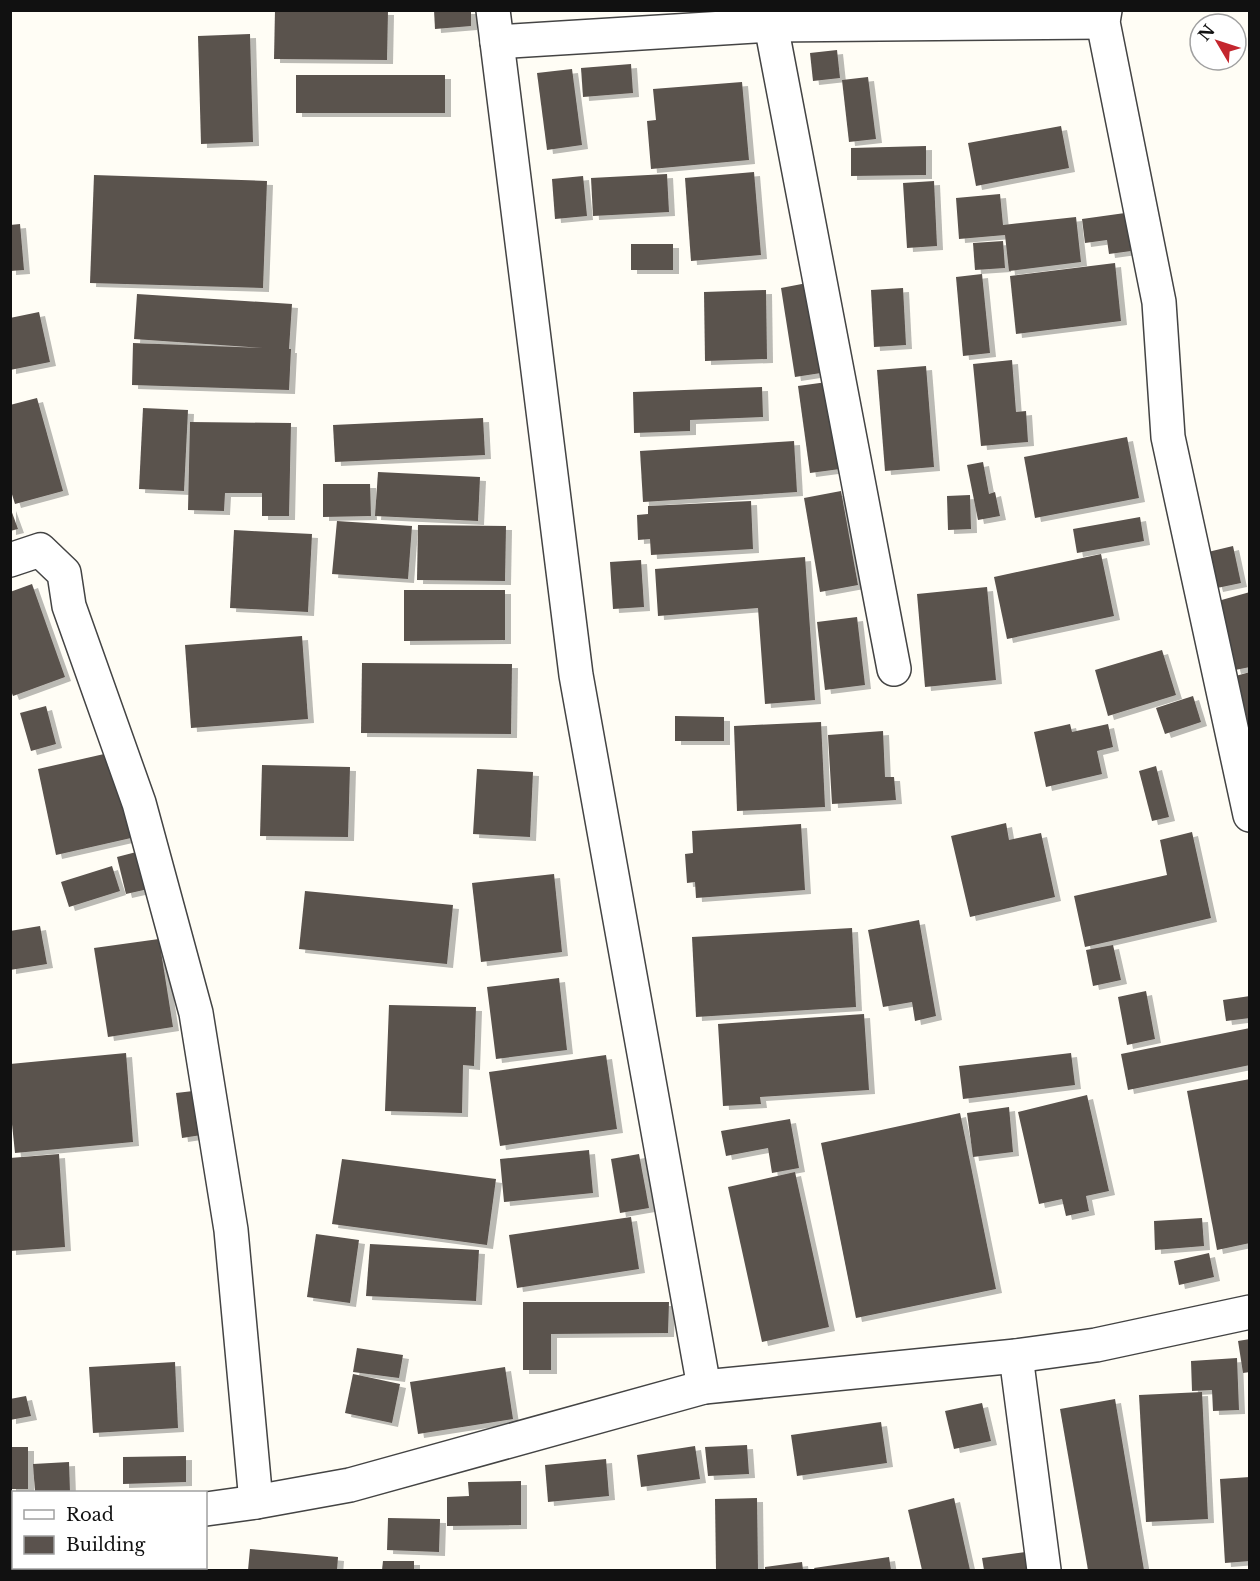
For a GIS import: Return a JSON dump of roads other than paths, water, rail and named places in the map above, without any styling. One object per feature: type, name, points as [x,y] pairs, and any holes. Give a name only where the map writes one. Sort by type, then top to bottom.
[{"type":"street","points":[[704,1387],[576,675],[495,26],[771,25],[1104,16],[1159,302],[1168,437],[1250,815]]},
{"type":"street","points":[[771,25],[894,669]]},
{"type":"street","points":[[10,560],[40,550],[64,573],[69,606],[139,803],[196,1013],[231,1230],[256,1502]]},
{"type":"street","points":[[207,1509],[350,1485],[704,1387],[1016,1356],[1096,1345],[1250,1311]]},
{"type":"street","points":[[1016,1356],[1044,1570]]}]
